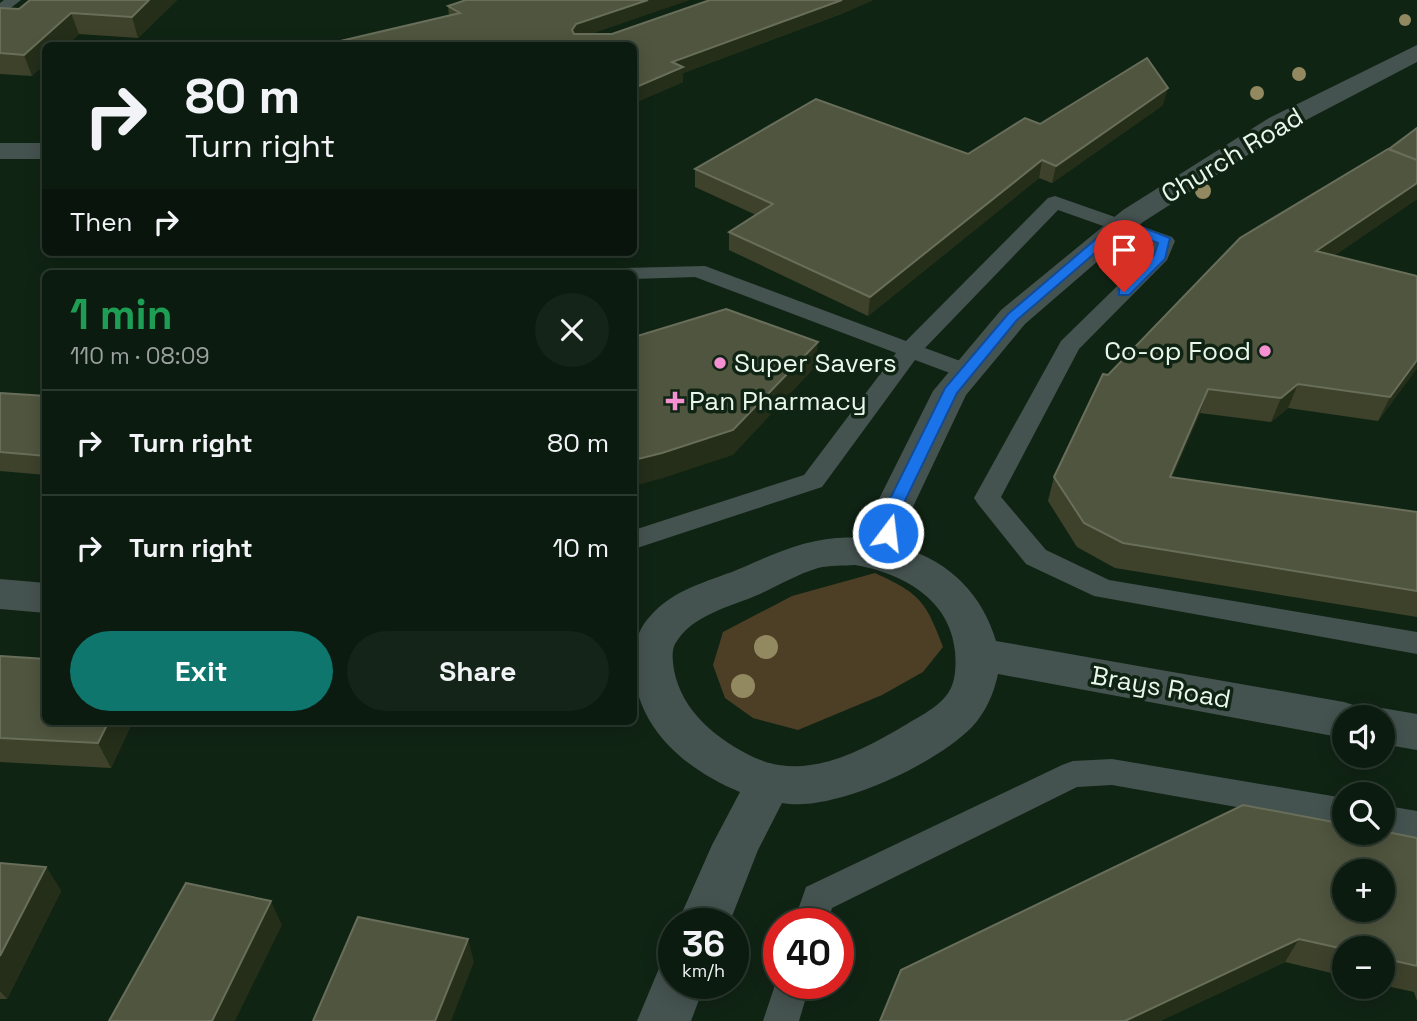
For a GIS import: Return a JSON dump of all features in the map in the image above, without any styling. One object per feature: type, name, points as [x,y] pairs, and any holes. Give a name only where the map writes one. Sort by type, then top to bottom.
[{"type":"street","name":"Church Road","points":[[885,555],[892,511],[950,391],[1013,317],[1122,224],[1278,124],[1417,52]]},
{"type":"street","points":[[0,151],[42,150]]},
{"type":"street","points":[[828,552],[885,555],[919,569],[951,594],[972,625],[978,654],[975,683],[959,712],[884,763],[846,778],[809,785],[768,784],[723,763],[671,722],[643,644],[689,606],[790,564],[828,552]]},
{"type":"street","points":[[0,594],[42,598]]},
{"type":"street","name":"Brays Road","points":[[978,654],[1332,718]]},
{"type":"street","points":[[1395,728],[1417,732]]},
{"type":"street","points":[[710,908],[736,845],[768,784]]},
{"type":"street","points":[[664,1021],[673,999]]},
{"type":"lane","points":[[637,539],[813,481],[911,349],[1055,202],[1165,241],[1160,257],[1069,346],[986,498],[1036,557],[1104,589],[1417,643]]},
{"type":"lane","points":[[637,273],[698,271],[966,371]]},
{"type":"lane","points":[[815,908],[818,898],[1073,774],[1112,772],[1332,810]]},
{"type":"lane","points":[[1395,821],[1417,825]]},
{"type":"lane","points":[[781,1021],[788,999]]},
{"type":"shaded area","points":[[875,573],[912,593],[931,619],[943,647],[923,672],[882,695],[798,730],[753,718],[725,698],[713,665],[723,632],[792,596]]},
{"type":"building","points":[[30,0],[149,0],[132,17],[71,13],[24,55],[0,53],[0,8],[19,9]]},
{"type":"building","points":[[466,0],[648,0],[576,24],[572,30],[574,34],[612,34],[710,0],[842,0],[672,62],[683,67],[637,87],[637,42],[336,42],[460,13],[448,6]]},
{"type":"building","points":[[1147,58],[1168,88],[1056,166],[1042,160],[870,297],[729,232],[773,204],[695,169],[816,99],[968,154],[1025,118],[1040,124]]},
{"type":"building","points":[[1417,128],[1417,160],[1389,149]]},
{"type":"building","points":[[1388,149],[1417,160],[1417,183],[1316,251],[1417,276],[1417,360],[1390,397],[1298,384],[1281,398],[1208,389],[1170,477],[1417,512],[1417,591],[1123,543],[1084,523],[1054,477],[1103,374],[1108,375],[1240,238]]},
{"type":"building","points":[[726,309],[818,342],[733,430],[637,459],[637,336]]},
{"type":"building","points":[[0,393],[42,396],[42,456],[0,452]]},
{"type":"building","points":[[0,656],[42,659],[42,725],[107,725],[98,743],[0,738]]},
{"type":"building","points":[[1243,805],[1332,822],[1332,845],[1395,845],[1395,834],[1417,838],[1417,966],[1395,961],[1395,936],[1332,936],[1332,946],[1299,939],[1125,1021],[880,1021],[901,970]]},
{"type":"building","points":[[0,863],[46,867],[0,956]]},
{"type":"building","points":[[186,883],[271,901],[212,1021],[109,1021]]},
{"type":"building","points":[[358,917],[468,939],[435,1021],[313,1021]]},
{"type":"place","name":"Co-op Food","points":[[1265,351]]},
{"type":"place","name":"Super Savers","points":[[720,363]]},
{"type":"place","name":"Pan Pharmacy","points":[[675,401]]},
{"type":"route","points":[[888,533],[892,511],[950,391],[1013,317],[1122,224],[1165,241],[1160,257],[1124,292]]}]
